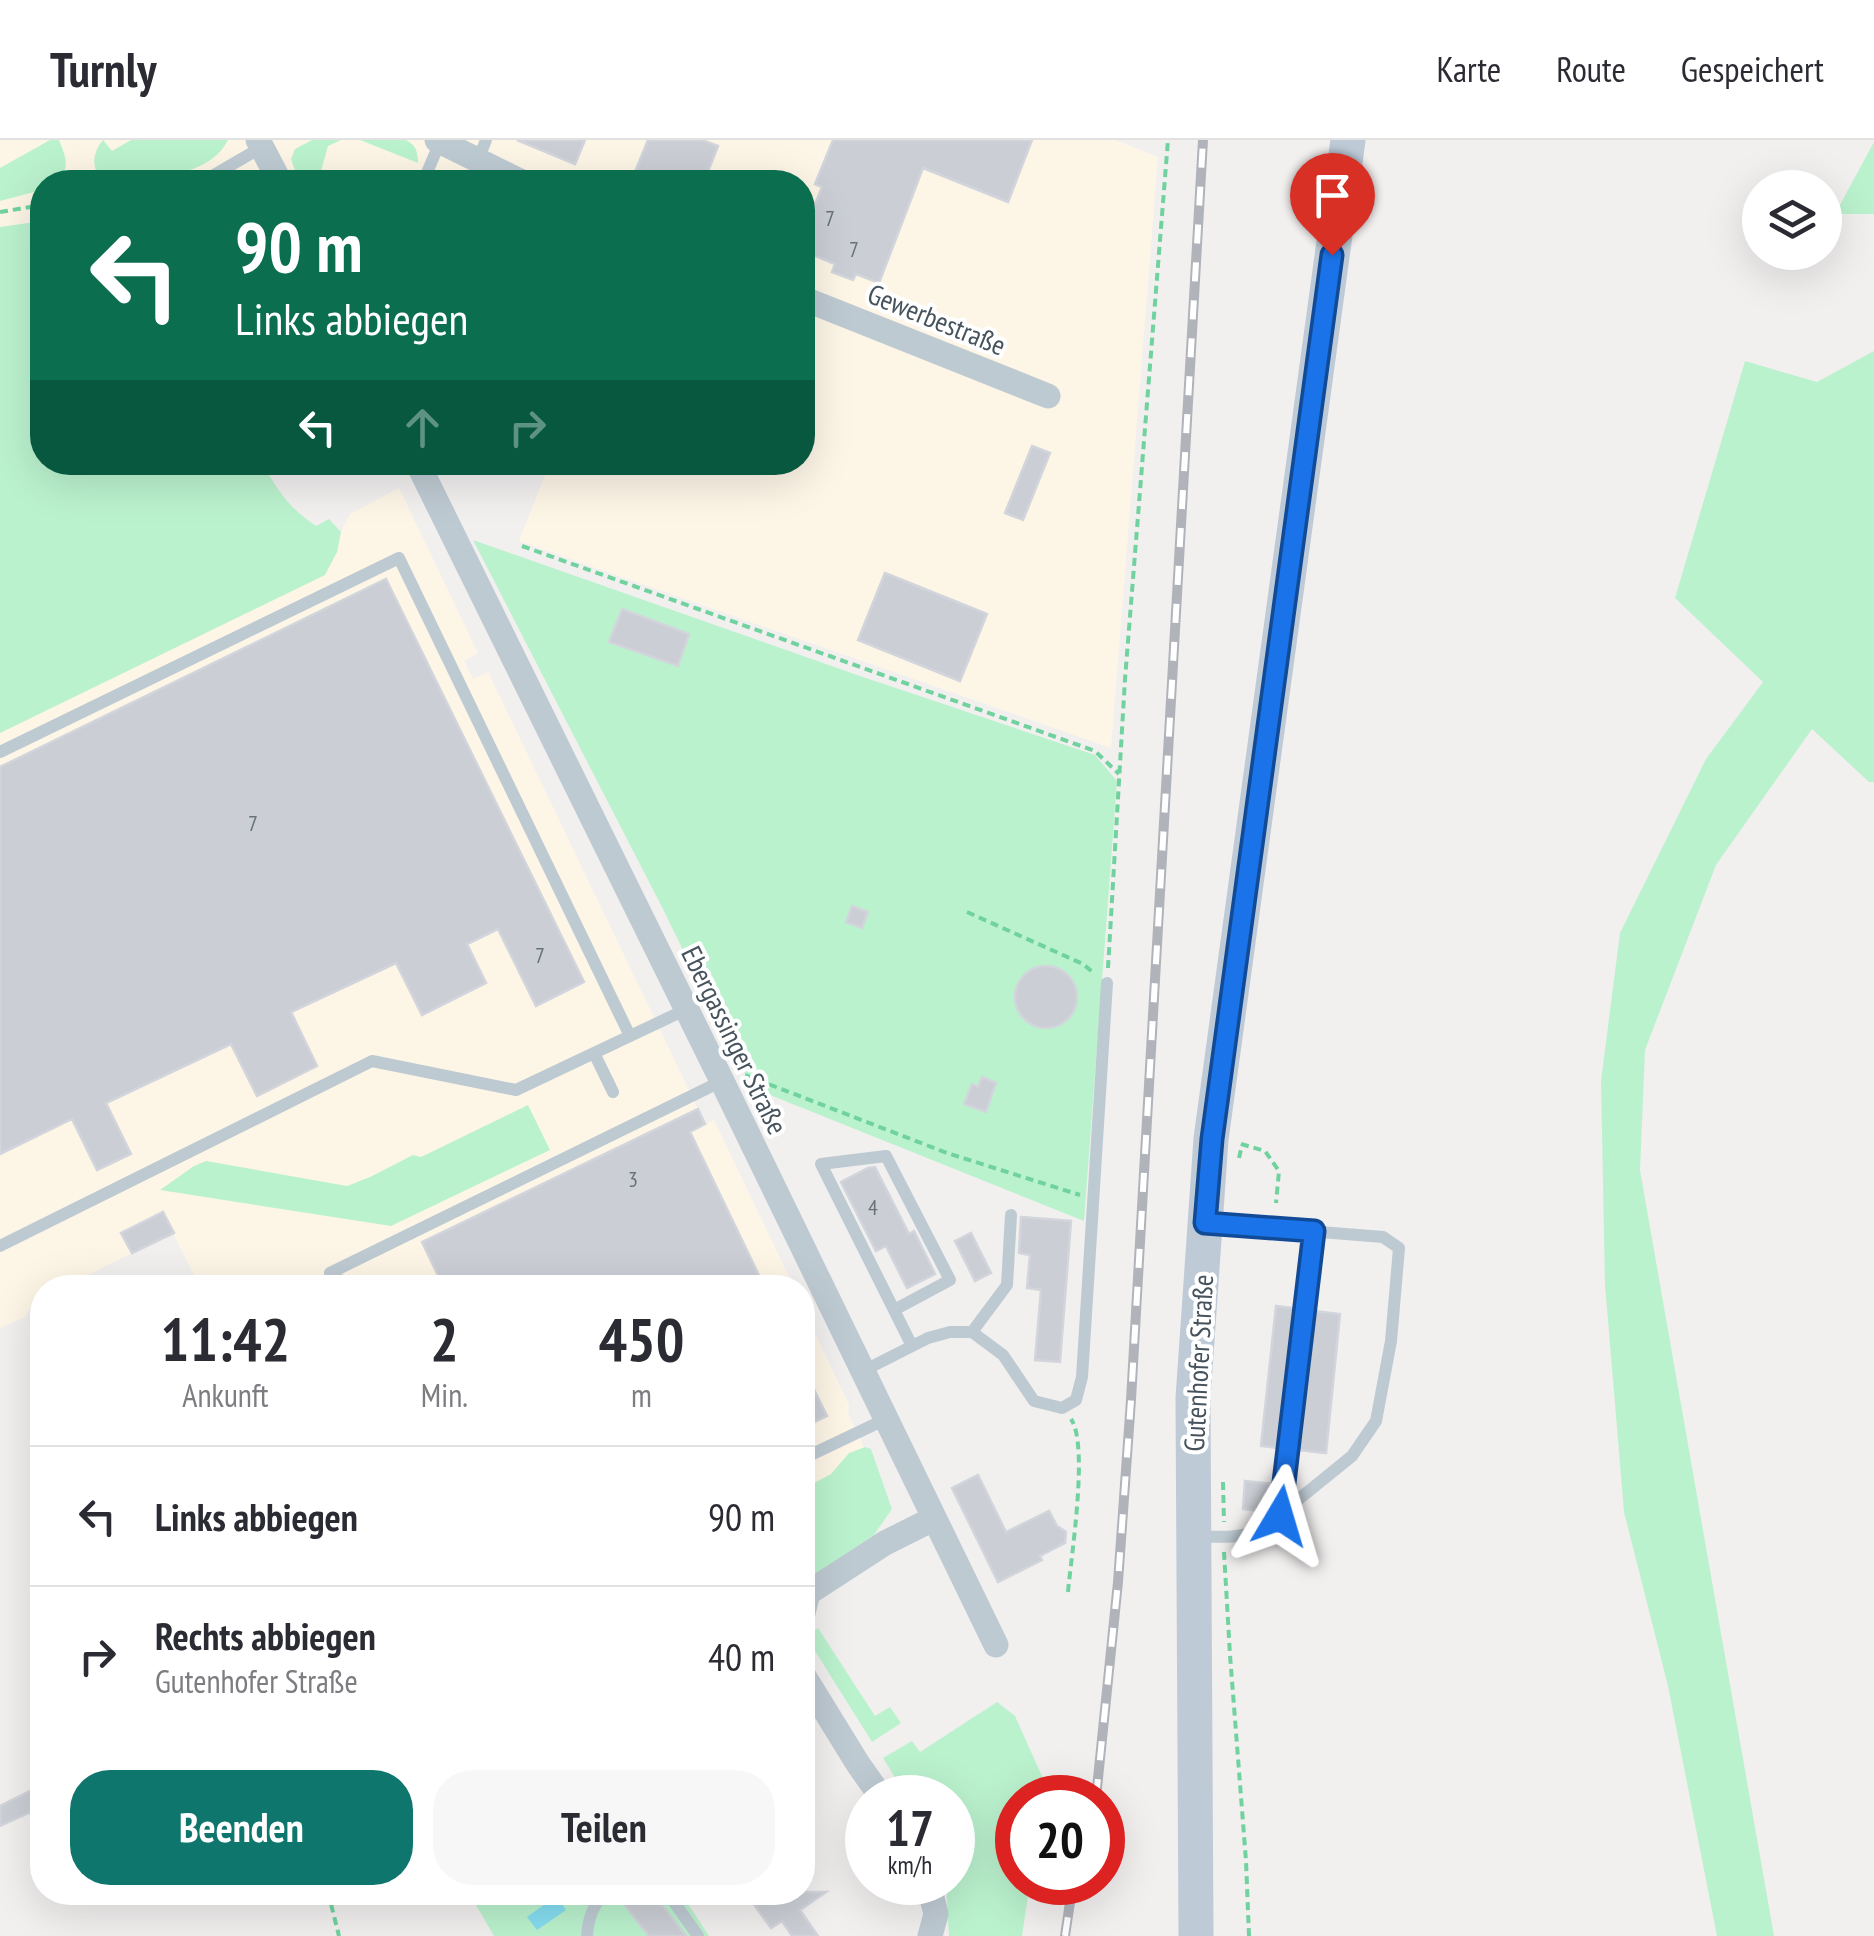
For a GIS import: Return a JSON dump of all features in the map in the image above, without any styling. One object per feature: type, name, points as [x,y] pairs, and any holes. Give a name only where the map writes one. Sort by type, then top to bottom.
[{"type":"street","name":"Gutenhofer Straße","points":[[1196,1936],[1193,1398],[1212,1139],[1348,140]]},
{"type":"street","points":[[439,141],[482,150],[507,170]]},
{"type":"street","points":[[266,142],[276,170]]},
{"type":"street","name":"Gewerbestraße","points":[[815,303],[1048,396]]},
{"type":"street","name":"Ebergassinger Straße","points":[[429,475],[996,1645]]},
{"type":"street","points":[[815,1588],[885,1543],[933,1519]]},
{"type":"street","points":[[815,1693],[867,1775]]},
{"type":"street","points":[[930,1936],[936,1914],[934,1905]]},
{"type":"lane","points":[[428,170],[439,141]]},
{"type":"lane","points":[[221,170],[266,142]]},
{"type":"lane","points":[[0,752],[399,558],[630,1036]]},
{"type":"lane","points":[[863,1371],[928,1338],[972,1332],[1003,1355],[1034,1402],[1062,1408],[1076,1400],[1082,1378],[1107,983]]},
{"type":"lane","points":[[0,1246],[372,1061],[516,1090],[686,1009]]},
{"type":"lane","points":[[594,1053],[613,1092]]},
{"type":"lane","points":[[349,1275],[722,1081]]},
{"type":"lane","points":[[894,1310],[950,1280],[886,1156],[821,1164],[894,1310],[912,1346]]},
{"type":"lane","points":[[972,1332],[1007,1285],[1011,1215]]},
{"type":"lane","points":[[1193,1536],[1224,1538],[1250,1534],[1270,1524],[1352,1456],[1376,1421],[1391,1341],[1399,1248],[1382,1238],[1205,1223]]},
{"type":"lane","points":[[1280,1516],[1314,1231]]},
{"type":"lane","points":[[815,1453],[886,1420]]},
{"type":"lane","points":[[587,1936],[595,1905]]},
{"type":"lane","points":[[676,1905],[698,1936]]},
{"type":"path","points":[[1107,983],[1125,678],[1168,140]]},
{"type":"path","points":[[0,212],[30,207]]},
{"type":"path","points":[[522,546],[1096,750],[1120,774]]},
{"type":"path","points":[[967,912],[1083,964],[1107,983]]},
{"type":"path","points":[[722,1081],[740,1073],[946,1153],[1094,1199]]},
{"type":"path","points":[[1212,1139],[1265,1151],[1279,1171],[1276,1203]]},
{"type":"path","points":[[1062,1408],[1075,1426],[1080,1465],[1068,1592]]},
{"type":"path","points":[[331,1905],[339,1936]]},
{"type":"shaded area","points":[[0,140],[1115,140],[1158,157],[1111,748],[519,541],[545,475],[815,475],[815,170],[30,170],[30,225],[0,231]]},
{"type":"shaded area","points":[[399,488],[478,653],[464,661],[473,679],[488,672],[698,1109],[690,1114],[698,1128],[714,1120],[788,1275],[194,1275],[173,1233],[87,1275],[30,1275],[30,1308],[25,1317],[0,1328],[0,733],[325,575],[350,514]]},
{"type":"shaded area","points":[[815,1333],[864,1447],[871,1449],[892,1509],[874,1535],[815,1574]]},
{"type":"green space","points":[[50,140],[59,140],[66,166],[65,170],[30,170],[30,193],[0,201],[0,168]]},
{"type":"green space","points":[[103,140],[112,151],[131,140],[228,140],[213,158],[188,170],[96,170],[94,159]]},
{"type":"green space","points":[[312,140],[341,140],[328,146],[321,170],[295,170],[291,159],[295,149]]},
{"type":"green space","points":[[360,140],[406,140],[416,149],[418,163]]},
{"type":"green space","points":[[1874,142],[1874,214],[1842,214],[1842,201]]},
{"type":"green space","points":[[30,223],[30,475],[270,475],[298,512],[316,526],[329,519],[341,532],[337,552],[325,575],[0,733],[0,227]]},
{"type":"green space","points":[[1874,351],[1874,782],[1869,782],[1812,729],[1716,865],[1645,1050],[1640,1170],[1774,1936],[1717,1936],[1668,1686],[1624,1512],[1605,1285],[1601,1081],[1620,933],[1706,759],[1763,682],[1675,598],[1745,361],[1817,382]]},
{"type":"green space","points":[[473,540],[1095,755],[1117,781],[1084,1221],[760,1091],[740,1067]]},
{"type":"green space","points":[[528,1105],[550,1150],[391,1226],[160,1190],[206,1161],[347,1186],[413,1155],[421,1157]]},
{"type":"green space","points":[[865,1447],[871,1449],[892,1509],[874,1535],[815,1574],[815,1483],[831,1474],[849,1453]]},
{"type":"green space","points":[[818,1628],[875,1716],[890,1707],[901,1723],[872,1742],[815,1651]]},
{"type":"green space","points":[[997,1702],[1015,1716],[1041,1775],[995,1775],[995,1905],[1027,1905],[1022,1936],[949,1936],[947,1905],[975,1905],[975,1775],[893,1775],[883,1758],[912,1741],[920,1752]]},
{"type":"green space","points":[[476,1905],[689,1905],[709,1936],[494,1936]]},
{"type":"water","points":[[544,1905],[562,1905],[566,1910],[537,1930],[527,1917]]},
{"type":"building","points":[[517,140],[585,140],[575,164]]},
{"type":"building","points":[[648,140],[702,140],[718,146],[709,170],[636,170]]},
{"type":"building","points":[[833,140],[1032,140],[1008,202],[923,168],[879,283],[856,274],[853,280],[832,272],[835,264],[815,256],[815,204],[822,187],[815,184]]},
{"type":"building","points":[[1032,446],[1050,453],[1023,520],[1005,513]]},
{"type":"building","points":[[885,573],[987,614],[960,681],[858,640]]},
{"type":"building","points":[[386,579],[584,982],[536,1006],[498,929],[467,944],[486,983],[422,1015],[396,963],[291,1012],[317,1066],[257,1096],[231,1044],[106,1103],[131,1154],[97,1170],[72,1119],[0,1154],[0,767]]},
{"type":"building","points":[[622,609],[689,634],[678,666],[609,642]]},
{"type":"building","points":[[852,906],[868,912],[862,928],[846,922]]},
{"type":"building","points":[[1046,966],[1068,975],[1077,997],[1068,1019],[1046,1028],[1024,1019],[1015,997],[1024,975]]},
{"type":"building","points":[[982,1077],[996,1083],[986,1112],[964,1104],[972,1084],[978,1087]]},
{"type":"building","points":[[698,1109],[705,1124],[690,1132],[759,1275],[438,1275],[422,1242]]},
{"type":"building","points":[[875,1167],[909,1234],[914,1231],[935,1274],[907,1288],[886,1246],[876,1251],[841,1182]]},
{"type":"building","points":[[163,1212],[174,1233],[132,1253],[121,1233]]},
{"type":"building","points":[[1021,1217],[1071,1221],[1060,1362],[1035,1360],[1041,1290],[1027,1288],[1030,1255],[1019,1253]]},
{"type":"building","points":[[971,1233],[991,1273],[975,1281],[955,1241]]},
{"type":"building","points":[[1276,1306],[1294,1308],[1278,1448],[1261,1446]]},
{"type":"building","points":[[1314,1311],[1340,1314],[1326,1453],[1298,1450]]},
{"type":"building","points":[[815,1392],[827,1416],[815,1422]]},
{"type":"building","points":[[978,1475],[1006,1532],[1049,1511],[1057,1526],[1066,1532],[1065,1543],[1040,1556],[1042,1560],[998,1582],[952,1488]]},
{"type":"building","points":[[1245,1481],[1274,1484],[1272,1508],[1267,1512],[1243,1509]]},
{"type":"building","points":[[30,1791],[30,1812],[0,1826],[0,1806]]},
{"type":"building","points":[[625,1905],[662,1905],[686,1936],[649,1936]]},
{"type":"building","points":[[754,1905],[807,1905],[800,1910],[818,1936],[792,1936],[782,1921],[771,1928]]},
{"type":"railway","points":[[1098,1775],[1131,1400],[1203,140]]},
{"type":"railway","points":[[1065,1936],[1070,1905]]},
{"type":"route","points":[[1280,1516],[1314,1231],[1205,1223],[1212,1139],[1332,255]]}]
